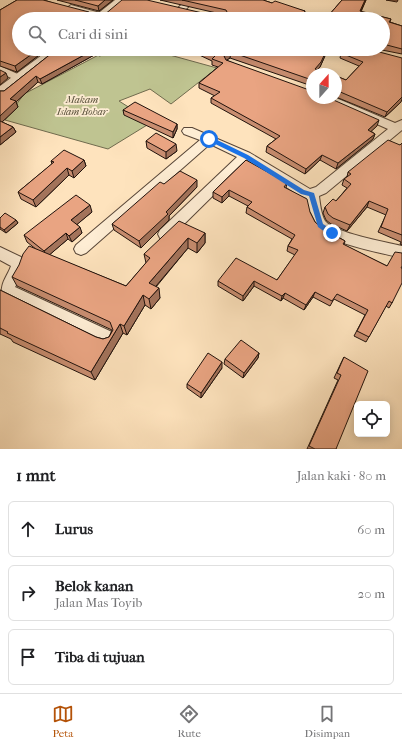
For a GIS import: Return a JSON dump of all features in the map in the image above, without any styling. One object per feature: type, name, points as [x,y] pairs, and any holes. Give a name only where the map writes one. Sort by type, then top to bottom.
[{"type":"street","points":[[107,12],[122,0]]},
{"type":"street","points":[[181,9],[191,0]]},
{"type":"street","points":[[63,6],[81,12]]},
{"type":"street","points":[[0,92],[48,56]]},
{"type":"street","points":[[0,69],[18,78]]},
{"type":"street","points":[[188,131],[246,156],[298,190],[306,194],[312,194],[321,190],[399,126],[342,104]]},
{"type":"street","points":[[81,250],[209,139]]},
{"type":"street","points":[[155,244],[246,156]]},
{"type":"street","points":[[312,194],[320,225],[325,230],[338,235],[402,252]]},
{"type":"street","points":[[0,253],[16,261],[19,265],[18,270],[7,286],[8,291],[106,338]]},
{"type":"green space","name":"Makam Islam Bohar","points":[[97,56],[173,56],[217,68],[171,104],[150,89],[119,101],[152,122],[108,149],[5,120],[24,94]]},
{"type":"building","points":[[17,0],[43,0],[89,12],[12,12],[12,56],[29,56],[15,66],[0,61],[0,10]]},
{"type":"building","points":[[75,0],[105,0],[98,6]]},
{"type":"building","points":[[122,0],[147,0],[198,12],[108,12]]},
{"type":"building","points":[[182,0],[263,0],[272,3],[275,1],[305,11],[227,12],[226,10]]},
{"type":"building","points":[[342,0],[365,0],[360,11],[364,12],[332,12]]},
{"type":"building","points":[[390,22],[402,26],[402,49],[390,46]]},
{"type":"building","points":[[390,55],[402,58],[402,97],[387,112],[342,93],[342,78],[346,80],[363,62],[348,56]]},
{"type":"building","points":[[48,56],[82,56],[40,79],[36,76],[10,99],[16,101],[0,116],[0,91],[4,91]]},
{"type":"building","points":[[215,56],[224,56],[226,60],[306,89],[306,104],[342,104],[379,120],[368,130],[375,134],[338,163],[322,155],[306,169],[267,146],[280,136],[211,98],[220,92],[199,83],[223,63],[212,59]]},
{"type":"building","points":[[243,56],[324,56],[316,68],[306,68],[306,78]]},
{"type":"building","points":[[0,70],[6,73],[0,77]]},
{"type":"building","points":[[135,102],[177,124],[173,132],[123,110]]},
{"type":"building","points":[[0,121],[13,127],[0,137]]},
{"type":"building","points":[[156,133],[176,144],[166,152],[146,141]]},
{"type":"building","points":[[388,140],[400,145],[402,143],[402,235],[381,227],[388,209],[369,201],[350,225],[333,218],[328,214],[325,207],[333,199],[336,201],[351,184],[344,179],[351,174],[348,172]]},
{"type":"building","points":[[64,150],[84,160],[72,171],[67,168],[33,200],[18,192],[54,162],[51,161]]},
{"type":"building","points":[[246,160],[287,183],[284,187],[307,199],[310,212],[315,222],[322,228],[345,241],[343,244],[387,266],[395,252],[402,253],[402,283],[392,303],[389,301],[369,337],[357,331],[368,310],[337,294],[332,301],[315,292],[306,305],[285,293],[282,296],[254,281],[243,296],[218,281],[236,258],[277,280],[298,250],[288,246],[295,235],[247,207],[252,202],[229,190],[222,197],[213,192]]},
{"type":"building","points":[[180,171],[197,180],[166,212],[168,214],[139,241],[112,224],[160,182],[164,184]]},
{"type":"building","points":[[76,195],[90,205],[71,220],[80,227],[69,236],[66,233],[44,251],[24,235]]},
{"type":"building","points":[[5,213],[16,220],[4,230],[0,227],[0,218]]},
{"type":"building","points":[[179,221],[205,233],[197,243],[188,238],[149,283],[159,288],[149,299],[143,295],[124,326],[120,324],[91,372],[7,333],[8,332],[0,328],[0,290],[96,337],[103,339],[109,337],[113,330],[110,322],[12,277],[23,254],[29,246],[126,286],[150,258],[144,254]]},
{"type":"building","points":[[241,340],[259,353],[244,373],[225,359]]},
{"type":"building","points":[[208,353],[222,362],[201,393],[187,384]]},
{"type":"building","points":[[344,357],[368,371],[356,401],[354,401],[354,405],[336,449],[315,449],[309,446],[341,375],[337,373]]},
{"type":"route","points":[[209,139],[246,156],[298,190],[306,194],[312,194],[320,225],[325,230],[332,233]]}]
